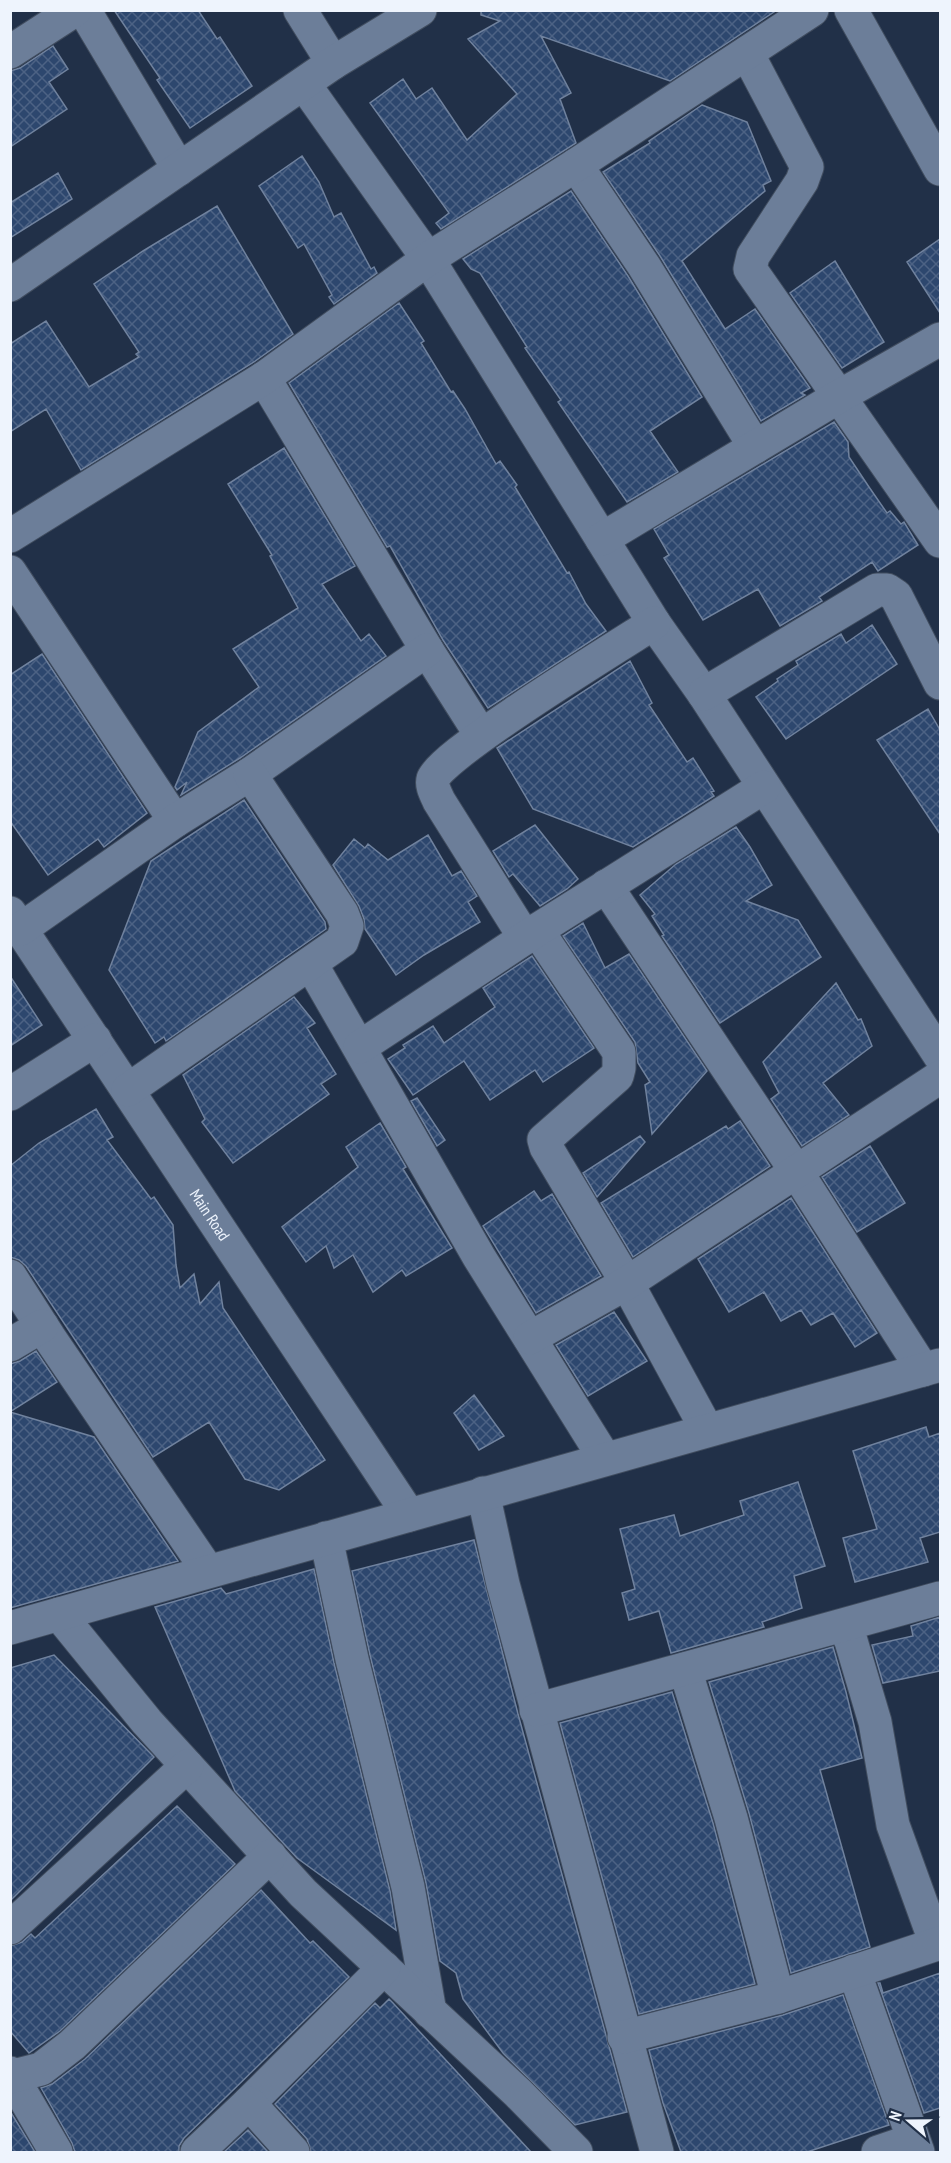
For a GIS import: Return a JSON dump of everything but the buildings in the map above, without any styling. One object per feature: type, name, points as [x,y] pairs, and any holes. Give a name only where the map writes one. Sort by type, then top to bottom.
[{"type":"street","points":[[10,52],[75,10]]},
{"type":"street","points":[[84,10],[179,169]]},
{"type":"street","points":[[300,10],[333,63]]},
{"type":"street","points":[[10,285],[333,63],[420,10]]},
{"type":"street","points":[[10,536],[264,378],[428,259],[812,10]]},
{"type":"street","points":[[851,10],[940,169]]},
{"type":"street","points":[[747,53],[807,167],[802,181],[753,256],[750,269],[940,541]]},
{"type":"street","points":[[304,84],[428,259],[654,623],[704,694],[940,1056]]},
{"type":"street","points":[[576,165],[644,266],[755,447]]},
{"type":"street","points":[[602,539],[838,397],[940,339]]},
{"type":"street","points":[[264,378],[427,650],[481,735]]},
{"type":"street","points":[[10,572],[175,821]]},
{"type":"street","points":[[704,694],[877,590],[886,590],[896,596],[940,683]]},
{"type":"street","points":[[654,623],[481,735],[441,768],[433,778],[434,789],[439,801],[531,934],[619,1052],[619,1068],[616,1076],[544,1140],[546,1148],[627,1283],[708,1430]]},
{"type":"street","points":[[16,921],[250,774],[427,650]]},
{"type":"street","points":[[128,1090],[342,941],[347,926],[342,913],[250,774]]},
{"type":"street","points":[[360,1047],[531,934],[764,787]]},
{"type":"street","points":[[10,1628],[932,1367],[796,1171],[606,886]]},
{"type":"street","name":"Main Road","points":[[16,921],[409,1515]]},
{"type":"street","points":[[311,964],[479,1257],[605,1459]]},
{"type":"street","points":[[10,1094],[95,1040]]},
{"type":"street","points":[[530,1338],[627,1283],[940,1077]]},
{"type":"street","points":[[10,1276],[208,1571]]},
{"type":"street","points":[[10,1345],[42,1326]]},
{"type":"street","points":[[483,1493],[503,1584],[536,1710],[657,2152]]},
{"type":"street","points":[[326,1538],[352,1659],[408,1887],[430,2012]]},
{"type":"street","points":[[536,1710],[940,1598]]},
{"type":"street","points":[[59,1614],[147,1722],[303,1893],[518,2093],[576,2152]]},
{"type":"street","points":[[624,2037],[778,1997],[938,1943],[893,1825],[875,1722],[844,1626]]},
{"type":"street","points":[[685,1669],[731,1818],[778,1997]]},
{"type":"street","points":[[10,1928],[187,1766]]},
{"type":"street","points":[[56,2152],[11,2076],[41,2069],[72,2044],[270,1856]]},
{"type":"street","points":[[197,2152],[384,1968]]},
{"type":"street","points":[[854,1971],[915,2146],[878,2152]]},
{"type":"street","points":[[249,2103],[293,2152]]}]
